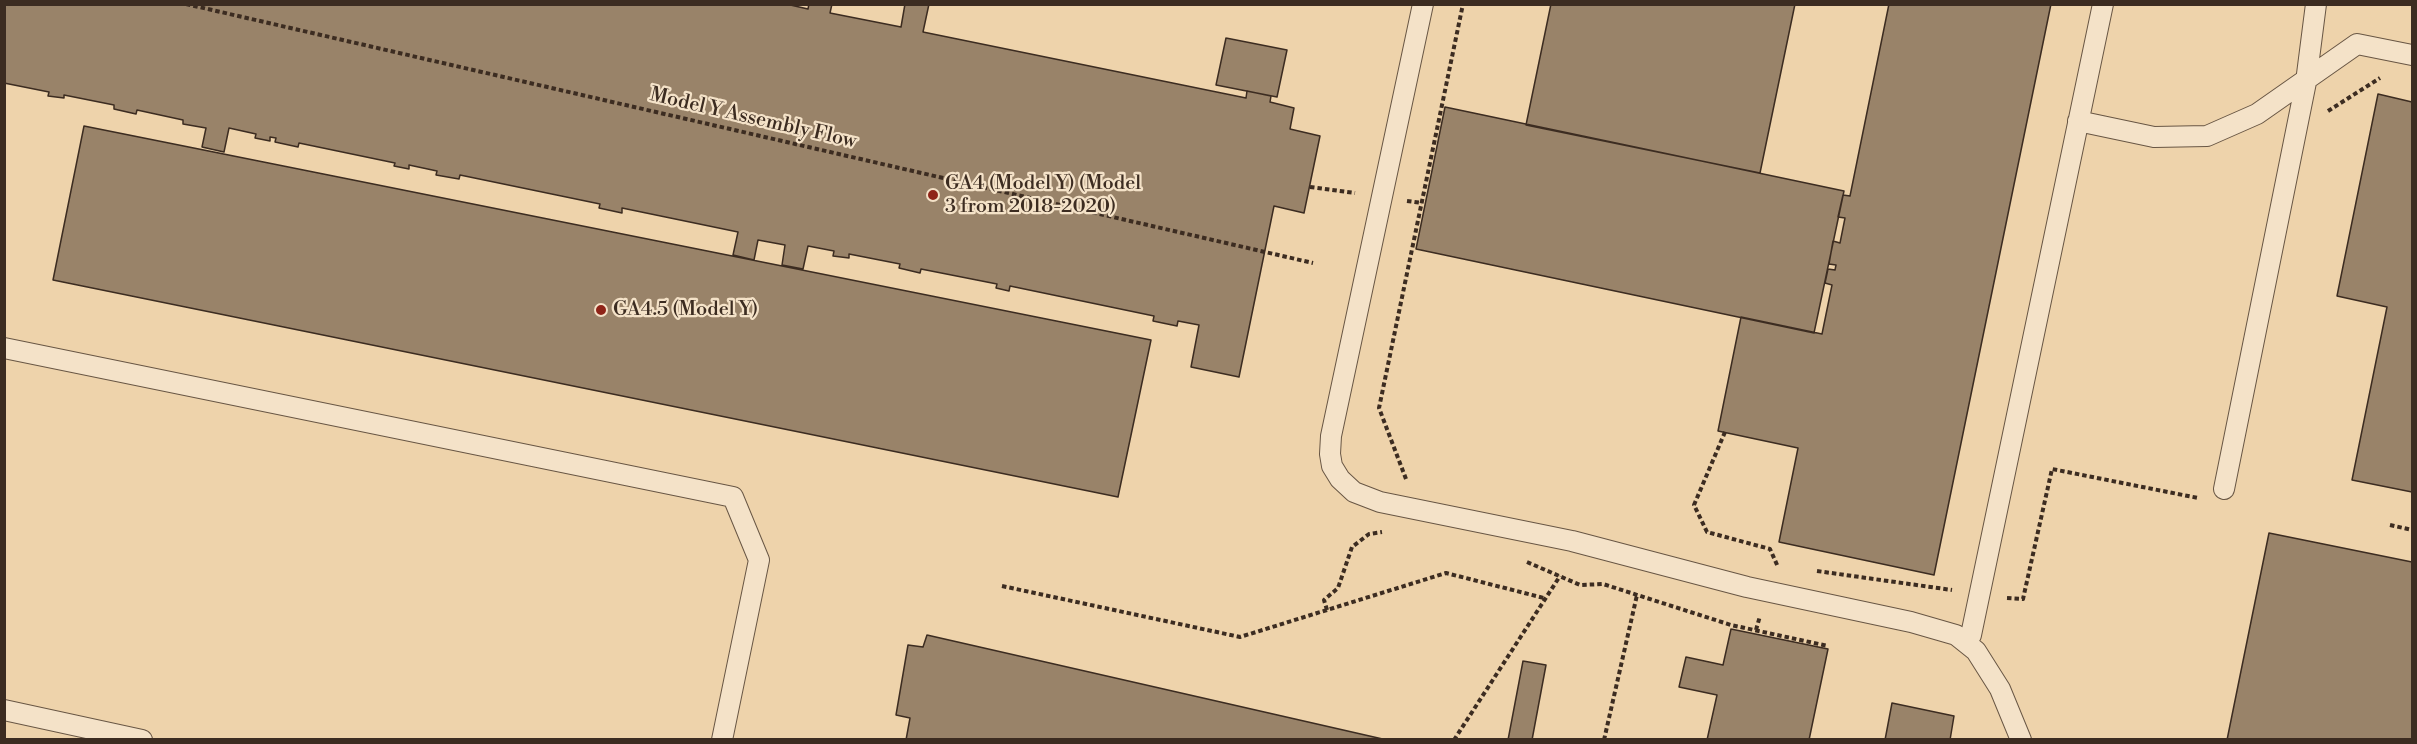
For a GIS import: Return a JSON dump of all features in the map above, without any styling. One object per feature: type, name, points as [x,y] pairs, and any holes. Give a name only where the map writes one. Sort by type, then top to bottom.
[{"type":"lane","points":[[1423,4],[1338,401],[1330,454],[1340,479],[1353,492],[1380,502],[1572,541],[1769,592],[1911,622],[1956,635],[1967,642],[2000,689],[2021,740]]},
{"type":"lane","points":[[1967,642],[2103,4]]},
{"type":"lane","points":[[2217,495],[2306,82],[2316,4]]},
{"type":"lane","points":[[2079,121],[2154,137],[2207,136],[2257,114],[2306,82],[2357,44],[2412,55]]},
{"type":"lane","points":[[4,348],[733,497],[759,560],[722,740]]},
{"type":"lane","points":[[4,710],[142,740]]},
{"type":"path","name":"Model Y Assembly Flow","points":[[186,4],[1313,263]]},
{"type":"path","points":[[1419,510],[1379,412],[1463,4]]},
{"type":"path","points":[[2326,116],[2328,111],[2382,76]]},
{"type":"path","points":[[1725,432],[1694,505],[1707,532],[1770,549],[1779,566],[1756,630]]},
{"type":"path","points":[[1814,571],[2023,599],[2052,469],[2217,495]]},
{"type":"path","points":[[2390,525],[2412,530]]},
{"type":"path","points":[[1327,610],[1324,600],[1338,588],[1352,547],[1369,534],[1392,533]]},
{"type":"path","points":[[1524,561],[1580,585],[1603,584],[1731,625],[1828,646]]},
{"type":"path","points":[[1779,566],[1790,567]]},
{"type":"path","points":[[1002,586],[1240,637],[1446,573],[1544,598]]},
{"type":"path","points":[[1454,740],[1559,576]]},
{"type":"path","points":[[1604,740],[1637,595]]},
{"type":"building","name":"GA4 (Model Y) (Model 3 from 2018-2020)","points":[[4,4],[786,4],[808,9],[809,4],[832,4],[830,13],[901,27],[905,4],[929,4],[923,32],[1246,98],[1247,91],[1271,96],[1270,102],[1294,108],[1290,129],[1320,136],[1304,213],[1274,206],[1239,377],[1191,367],[1199,325],[1178,321],[1177,326],[1153,321],[1154,316],[1010,286],[1009,291],[996,288],[997,284],[921,269],[920,273],[899,268],[900,264],[849,254],[849,258],[833,256],[834,251],[808,246],[803,269],[782,265],[785,245],[758,240],[754,260],[733,255],[738,232],[622,208],[622,213],[599,208],[600,204],[460,175],[459,179],[436,175],[437,171],[409,165],[409,169],[394,166],[395,163],[299,143],[298,147],[275,142],[276,138],[270,137],[270,141],[255,138],[256,134],[229,128],[224,152],[202,147],[206,128],[183,124],[183,120],[137,110],[136,114],[114,109],[114,105],[64,95],[64,98],[48,96],[49,92],[4,83]]},
{"type":"building","points":[[1551,4],[1795,4],[1760,173],[1526,125]]},
{"type":"building","points":[[1889,4],[2051,4],[1934,575],[1779,542],[1798,448],[1718,431],[1741,317],[1822,334],[1832,285],[1825,283],[1828,269],[1835,270],[1836,265],[1829,264],[1833,241],[1840,243],[1845,218],[1838,217],[1843,195],[1850,196]]},
{"type":"building","points":[[1226,38],[1287,50],[1277,97],[1216,85]]},
{"type":"building","points":[[2378,94],[2412,102],[2412,492],[2352,480],[2387,307],[2337,296]]},
{"type":"building","points":[[1445,107],[1844,191],[1814,333],[1416,249]]},
{"type":"building","name":"GA4.5 (Model Y)","points":[[84,126],[1151,340],[1118,497],[53,280]]},
{"type":"building","points":[[2269,533],[2412,562],[2412,740],[2227,740]]},
{"type":"building","points":[[1731,629],[1828,649],[1809,740],[1707,740],[1717,695],[1679,687],[1686,657],[1723,665]]},
{"type":"building","points":[[927,635],[1387,740],[906,740],[910,718],[896,715],[908,645],[923,647]]},
{"type":"building","points":[[1523,661],[1546,665],[1532,740],[1508,740]]},
{"type":"building","points":[[1892,703],[1954,716],[1950,740],[1885,740]]},
{"type":"place","name":"GA4 (Model Y) (Model 3 from 2018-2020)","points":[[933,195]]},
{"type":"place","name":"GA4.5 (Model Y)","points":[[601,310]]}]
